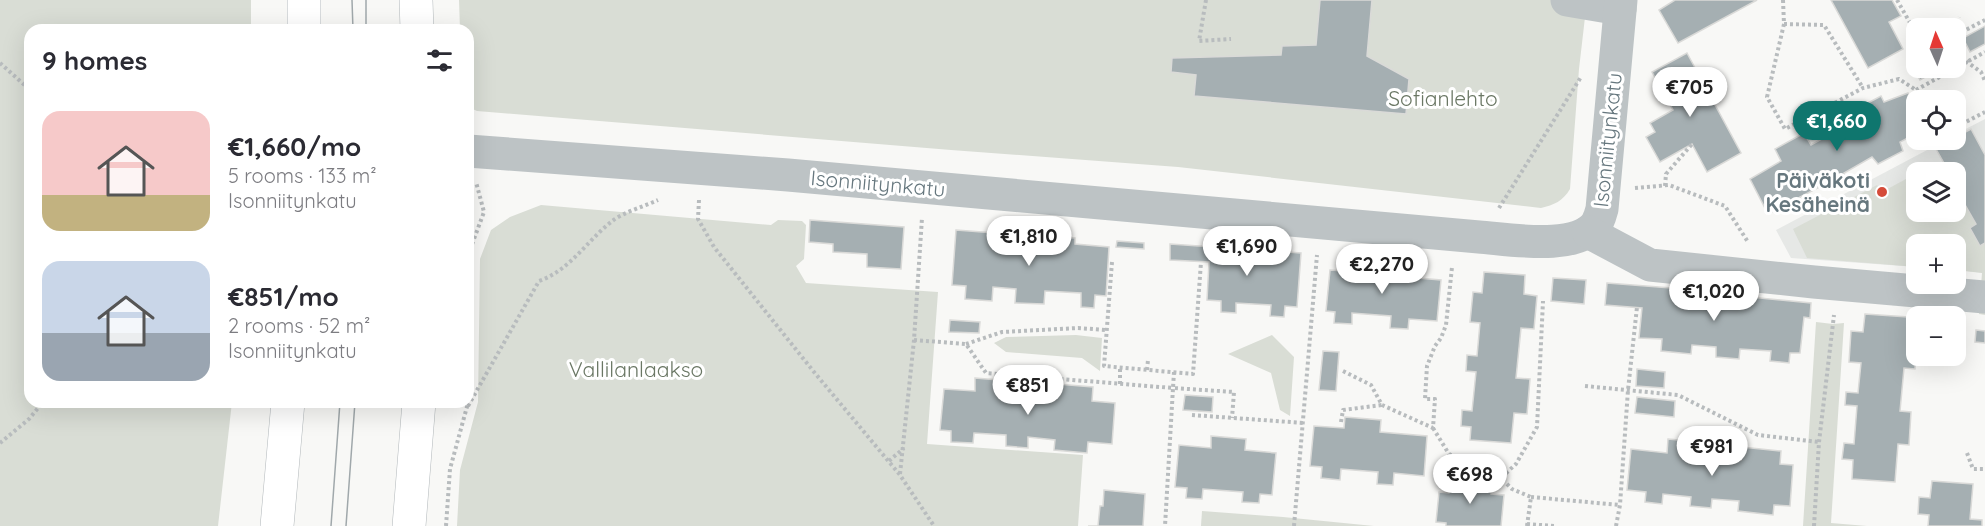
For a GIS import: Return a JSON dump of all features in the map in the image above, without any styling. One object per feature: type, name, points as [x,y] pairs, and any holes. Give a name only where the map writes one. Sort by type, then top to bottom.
[{"type":"main road","points":[[304,0],[304,24]]},
{"type":"main road","points":[[416,0],[417,24]]},
{"type":"main road","points":[[277,526],[287,408]]},
{"type":"main road","points":[[410,526],[419,408]]},
{"type":"street","points":[[1568,0],[1621,4]]},
{"type":"street","name":"Isonniitynkatu","points":[[474,151],[799,176],[1322,232],[1546,242],[1567,240],[1588,232],[1597,223],[1602,209],[1621,4]]},
{"type":"street","points":[[1588,232],[1650,265],[1839,285],[1985,297]]},
{"type":"path","points":[[1206,0],[1199,41],[1231,39]]},
{"type":"path","points":[[1783,0],[1784,24],[1767,97],[1785,129],[1863,88],[1899,79],[1916,90],[1985,52]]},
{"type":"path","points":[[1897,0],[1907,18]]},
{"type":"path","points":[[1966,30],[1985,20]]},
{"type":"path","points":[[1784,24],[1824,25],[1863,88]]},
{"type":"path","points":[[1967,62],[1981,72],[1985,81]]},
{"type":"path","points":[[0,63],[24,85]]},
{"type":"path","points":[[1497,211],[1586,69]]},
{"type":"path","points":[[1966,122],[1985,112]]},
{"type":"path","points":[[1665,186],[1666,174],[1692,144]]},
{"type":"path","points":[[701,169],[698,219],[714,247],[814,372],[889,460],[934,526]]},
{"type":"path","points":[[1634,188],[1669,185],[1725,206],[1772,277]]},
{"type":"path","points":[[474,394],[539,281],[572,261],[612,220],[658,200]]},
{"type":"path","points":[[474,240],[482,219],[483,205]]},
{"type":"path","points":[[900,475],[914,340],[922,218]]},
{"type":"path","points":[[1294,526],[1322,232]]},
{"type":"path","points":[[1433,428],[1435,399],[1425,399],[1427,366],[1434,346],[1441,338],[1446,325],[1452,261]]},
{"type":"path","points":[[1112,262],[1104,366],[1193,374],[1201,262]]},
{"type":"path","points":[[1814,526],[1819,442],[1834,306],[1839,285]]},
{"type":"path","points":[[1498,475],[1505,474],[1516,465],[1537,427],[1543,301]]},
{"type":"path","points":[[1616,526],[1620,505],[1628,390],[1637,307]]},
{"type":"path","points":[[914,340],[966,344],[1002,332],[1078,328],[1106,330]]},
{"type":"path","points":[[966,344],[986,374],[1234,392],[1232,418]]},
{"type":"path","points":[[1147,370],[1148,360]]},
{"type":"path","points":[[1120,368],[1120,384]]},
{"type":"path","points":[[1343,370],[1371,385],[1382,405]]},
{"type":"path","points":[[1165,526],[1174,372]]},
{"type":"path","points":[[1585,386],[1678,395],[1758,435],[1819,442]]},
{"type":"path","points":[[1341,422],[1343,410],[1382,405],[1433,428],[1449,454],[1498,475],[1512,489],[1531,497],[1620,505]]},
{"type":"path","points":[[0,443],[29,419],[38,408]]},
{"type":"path","points":[[446,526],[450,469],[467,408]]},
{"type":"path","points":[[1192,415],[1304,423]]},
{"type":"path","points":[[889,460],[904,448]]},
{"type":"path","points":[[1967,453],[1973,470],[1985,470]]},
{"type":"path","points":[[1531,497],[1527,525],[1554,526]]},
{"type":"shaded area","name":"Päiväkoti Kesäheinä","points":[[1985,119],[1985,273],[1966,271],[1966,234],[1906,234],[1906,266],[1791,258],[1776,230],[1927,150],[1966,150],[1966,129]]},
{"type":"green space","points":[[0,0],[251,0],[251,24],[24,24],[24,408],[231,408],[218,526],[0,526]]},
{"type":"green space","name":"Sofianlehto","points":[[459,0],[1587,0],[1570,189],[1558,202],[1541,208],[1178,167],[477,111],[474,110],[474,24],[460,24]]},
{"type":"green space","points":[[1906,179],[1906,222],[1966,222],[1966,204],[1985,241],[1985,315],[1979,314],[1982,273],[1966,271],[1966,234],[1906,234],[1906,266],[1807,258],[1793,229],[1877,185],[1882,192]]},
{"type":"green space","name":"Vallilanlaakso","points":[[541,205],[771,225],[778,220],[802,221],[806,225],[804,259],[796,266],[806,283],[938,292],[927,444],[1083,455],[1078,526],[457,526],[460,470],[478,402],[480,259],[491,230],[510,217]]},
{"type":"green space","points":[[1816,322],[1844,323],[1831,523],[1867,526],[1803,526]]},
{"type":"green space","points":[[1076,335],[1102,338],[1100,371],[1082,358],[1006,352],[994,343],[1006,337]]},
{"type":"green space","points":[[1272,335],[1294,357],[1290,416],[1280,410],[1271,373],[1228,354]]},
{"type":"green space","points":[[1202,511],[1283,517],[1374,526],[1201,526]]},
{"type":"building","points":[[1320,0],[1372,0],[1367,56],[1409,79],[1406,114],[1194,96],[1196,75],[1171,72],[1172,58],[1281,55],[1282,46],[1316,45]]},
{"type":"building","points":[[1675,0],[1757,0],[1678,43],[1659,10]]},
{"type":"building","points":[[1831,0],[1892,0],[1901,16],[1889,22],[1903,49],[1868,68]]},
{"type":"building","points":[[1985,26],[1985,44],[1970,52],[1966,44],[1966,36]]},
{"type":"building","points":[[1687,53],[1741,153],[1707,172],[1692,144],[1660,162],[1646,137],[1655,132],[1650,123],[1673,110],[1652,72]]},
{"type":"building","points":[[1906,94],[1906,139],[1900,142],[1903,151],[1878,164],[1872,157],[1844,173],[1848,181],[1833,189],[1829,182],[1800,197],[1804,204],[1790,212],[1786,205],[1768,214],[1750,179],[1781,161],[1775,149],[1804,133],[1811,145],[1840,129],[1836,121],[1881,96],[1884,102]]},
{"type":"building","points":[[1971,129],[1985,155],[1985,243],[1980,246],[1970,228],[1976,224],[1966,206],[1966,162],[1943,162],[1937,150],[1966,150],[1966,132]]},
{"type":"building","points":[[810,220],[904,227],[901,269],[867,267],[867,254],[833,252],[833,244],[809,242]]},
{"type":"building","points":[[956,230],[1008,234],[1008,240],[1043,243],[1044,236],[1075,238],[1075,244],[1109,247],[1106,296],[1095,295],[1094,308],[1081,307],[1081,293],[1045,291],[1044,304],[1015,303],[1016,289],[993,287],[992,301],[965,299],[966,286],[952,285]]},
{"type":"building","points":[[1117,241],[1144,243],[1144,249],[1116,247]]},
{"type":"building","points":[[1170,244],[1242,249],[1242,255],[1273,257],[1274,251],[1301,253],[1297,307],[1285,306],[1284,317],[1270,316],[1271,305],[1236,303],[1236,313],[1221,312],[1221,301],[1207,300],[1209,262],[1170,260]]},
{"type":"building","points":[[1360,260],[1395,263],[1394,276],[1441,280],[1437,321],[1409,319],[1408,329],[1390,328],[1391,316],[1352,313],[1352,324],[1334,323],[1335,312],[1326,311],[1330,270],[1359,272]]},
{"type":"building","points":[[1484,272],[1525,275],[1524,294],[1537,296],[1534,329],[1521,328],[1516,378],[1530,379],[1527,414],[1514,413],[1511,443],[1470,440],[1471,427],[1461,426],[1462,410],[1472,411],[1476,372],[1466,371],[1467,355],[1477,356],[1480,323],[1470,322],[1473,292],[1482,293]]},
{"type":"building","points":[[1553,278],[1586,280],[1584,304],[1551,301]]},
{"type":"building","points":[[1607,283],[1697,290],[1696,304],[1739,307],[1740,296],[1811,303],[1810,318],[1804,317],[1800,353],[1790,353],[1789,363],[1770,361],[1771,351],[1740,349],[1739,359],[1716,357],[1716,347],[1692,345],[1691,354],[1661,351],[1662,339],[1639,338],[1642,308],[1605,305]]},
{"type":"building","points":[[1865,314],[1906,317],[1906,366],[1915,366],[1915,369],[1904,368],[1900,411],[1911,412],[1909,445],[1898,444],[1895,482],[1852,479],[1853,460],[1842,459],[1844,443],[1854,444],[1857,406],[1845,405],[1846,392],[1858,393],[1861,363],[1849,362],[1851,331],[1863,332]]},
{"type":"building","points":[[950,320],[980,322],[979,333],[949,332]]},
{"type":"building","points":[[1976,330],[1985,331],[1985,343],[1975,342]]},
{"type":"building","points":[[1323,351],[1339,352],[1336,391],[1319,390]]},
{"type":"building","points":[[1637,369],[1665,372],[1664,388],[1636,386]]},
{"type":"building","points":[[975,378],[1011,381],[1010,394],[1055,398],[1057,384],[1093,387],[1092,401],[1115,403],[1112,444],[1088,442],[1087,453],[1054,450],[1055,440],[1028,437],[1028,448],[1006,446],[1006,435],[974,433],[973,443],[951,442],[951,431],[940,430],[944,389],[975,391]]},
{"type":"building","points":[[1185,395],[1213,397],[1212,412],[1183,410]]},
{"type":"building","points":[[1637,397],[1675,401],[1674,417],[1635,413]]},
{"type":"building","points":[[1345,417],[1381,420],[1380,432],[1427,436],[1424,476],[1394,473],[1393,485],[1377,484],[1378,472],[1341,469],[1340,480],[1321,478],[1322,467],[1310,466],[1314,426],[1344,428]]},
{"type":"building","points":[[1211,436],[1246,439],[1245,450],[1276,453],[1272,495],[1260,494],[1259,503],[1242,502],[1243,492],[1203,489],[1202,499],[1186,498],[1187,488],[1175,487],[1179,445],[1211,448]]},
{"type":"building","points":[[1668,439],[1699,442],[1698,455],[1741,460],[1742,447],[1781,451],[1780,464],[1793,465],[1790,506],[1774,505],[1773,515],[1738,511],[1739,501],[1712,499],[1711,508],[1690,506],[1691,497],[1663,494],[1662,504],[1645,502],[1646,492],[1627,490],[1631,449],[1667,453]]},
{"type":"building","points":[[1450,479],[1492,483],[1491,494],[1504,495],[1501,526],[1446,526],[1446,523],[1436,522],[1439,492],[1449,493]]},
{"type":"building","points":[[1932,481],[1973,484],[1970,519],[1982,520],[1982,526],[1928,526],[1929,515],[1918,514],[1919,497],[1930,498]]},
{"type":"building","points":[[1104,490],[1145,494],[1143,526],[1098,526]]},
{"type":"tram line","points":[[352,0],[353,24]]},
{"type":"tram line","points":[[366,0],[366,24]]},
{"type":"tram line","points":[[331,526],[340,408]]},
{"type":"tram line","points":[[346,526],[355,408]]},
{"type":"place","name":"Päiväkoti Kesäheinä","points":[[1882,192]]}]
